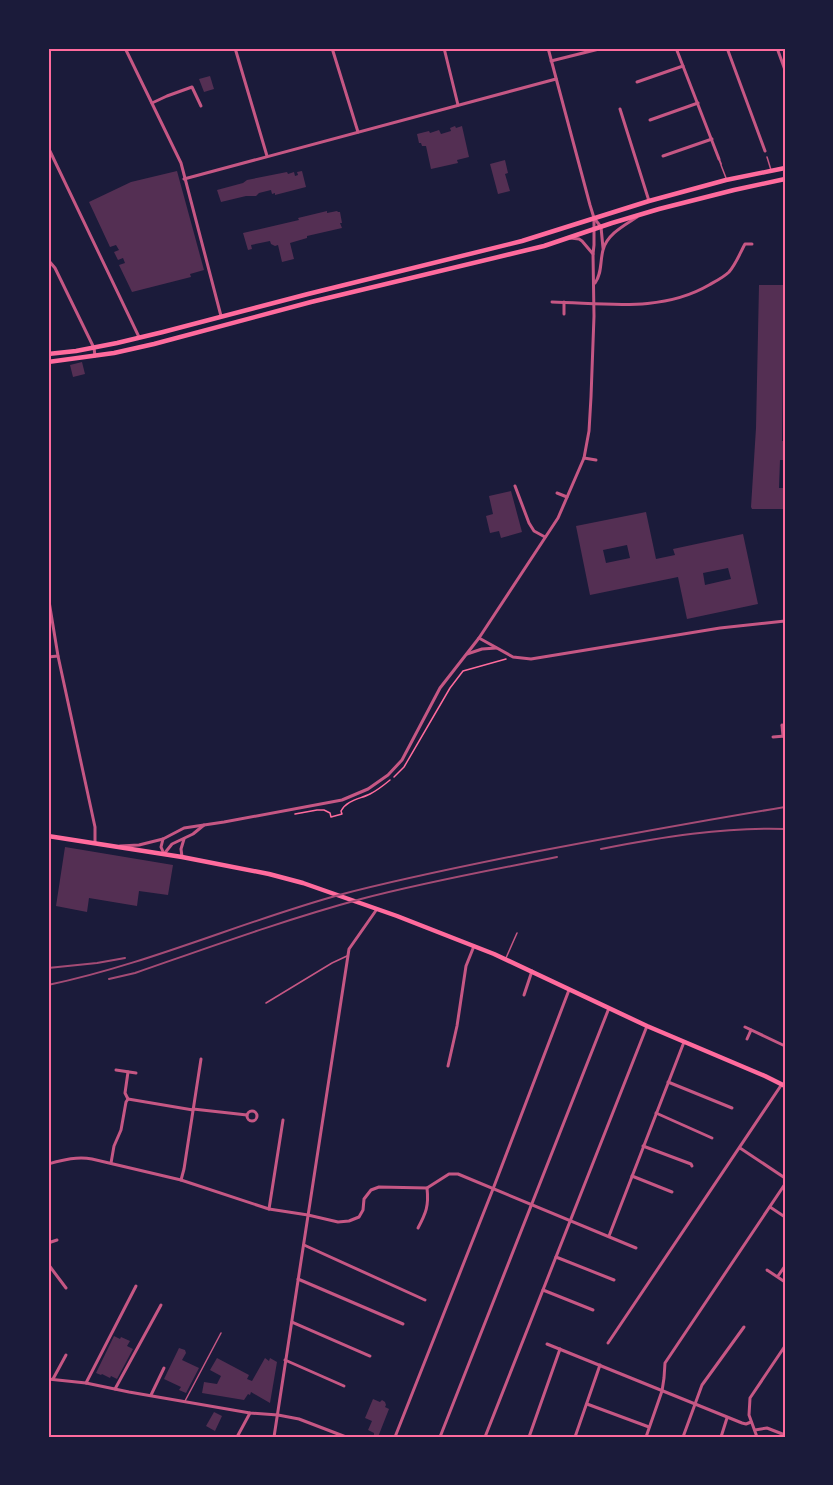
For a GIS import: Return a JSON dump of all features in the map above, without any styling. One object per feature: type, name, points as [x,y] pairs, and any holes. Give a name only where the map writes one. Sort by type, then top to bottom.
[{"type":"main road","points":[[48,354],[117,344],[522,242],[649,201],[726,180],[785,168]]},
{"type":"main road","points":[[48,362],[95,356],[154,344],[290,307],[544,246],[641,214],[785,179]]},
{"type":"main road","points":[[48,836],[233,866],[303,883],[397,916],[505,959],[647,1026],[784,1085]]},
{"type":"street","points":[[125,48],[181,164],[221,316]]},
{"type":"street","points":[[235,48],[267,156]]},
{"type":"street","points":[[332,48],[358,132]]},
{"type":"street","points":[[444,48],[458,105]]},
{"type":"street","points":[[115,846],[139,845],[163,839],[184,828],[342,800],[368,789],[388,775],[402,760],[440,688],[479,638],[558,518],[584,458],[589,431],[594,303],[592,254],[594,218],[548,48]]},
{"type":"street","points":[[551,61],[603,48]]},
{"type":"street","points":[[676,48],[721,164]]},
{"type":"street","points":[[727,48],[767,157]]},
{"type":"street","points":[[777,48],[785,70]]},
{"type":"street","points":[[637,82],[683,66]]},
{"type":"street","points":[[184,179],[556,79]]},
{"type":"street","points":[[152,104],[192,87],[201,106]]},
{"type":"street","points":[[650,120],[698,103]]},
{"type":"street","points":[[620,109],[649,201]]},
{"type":"street","points":[[663,156],[711,139]]},
{"type":"street","points":[[48,147],[139,337]]},
{"type":"street","points":[[603,248],[622,226],[641,214]]},
{"type":"street","points":[[594,218],[601,227],[603,248],[599,279],[594,284]]},
{"type":"street","points":[[570,238],[582,240],[592,254]]},
{"type":"street","points":[[552,302],[629,305],[657,303],[690,294],[728,273],[745,244],[752,244]]},
{"type":"street","points":[[49,261],[55,268],[94,348],[95,356]]},
{"type":"street","points":[[564,302],[564,314]]},
{"type":"street","points":[[584,458],[596,460]]},
{"type":"street","points":[[515,486],[534,531],[545,537]]},
{"type":"street","points":[[557,493],[567,496]]},
{"type":"street","points":[[48,595],[58,656],[95,827],[94,843]]},
{"type":"street","points":[[479,638],[513,657],[531,659],[720,628],[785,621]]},
{"type":"street","points":[[466,654],[482,649],[498,648]]},
{"type":"street","points":[[48,657],[58,656]]},
{"type":"street","points":[[773,737],[784,736],[782,725]]},
{"type":"street","points":[[163,839],[161,847],[164,854],[172,844],[193,834],[205,824]]},
{"type":"street","points":[[182,857],[182,843],[185,837]]},
{"type":"street","points":[[274,1437],[348,955],[349,950],[377,909]]},
{"type":"street","points":[[448,1066],[466,966],[474,946]]},
{"type":"street","points":[[524,996],[532,971]]},
{"type":"street","points":[[395,1437],[569,990]]},
{"type":"street","points":[[440,1437],[609,1008]]},
{"type":"street","points":[[485,1437],[647,1026]]},
{"type":"street","points":[[745,1028],[785,1046]]},
{"type":"street","points":[[747,1039],[751,1030]]},
{"type":"street","points":[[609,1236],[684,1042]]},
{"type":"street","points":[[181,1179],[201,1059]]},
{"type":"street","points":[[116,1070],[136,1073]]},
{"type":"street","points":[[128,1072],[125,1093],[128,1099]]},
{"type":"street","points":[[668,1082],[732,1108]]},
{"type":"street","points":[[608,1343],[784,1085]]},
{"type":"street","points":[[128,1099],[193,1110],[247,1115]]},
{"type":"street","points":[[111,1163],[128,1099]]},
{"type":"street","points":[[656,1113],[712,1138]]},
{"type":"street","points":[[269,1209],[283,1120]]},
{"type":"street","points":[[643,1146],[692,1166]]},
{"type":"street","points":[[740,1148],[785,1178]]},
{"type":"street","points":[[48,1164],[83,1157],[181,1179],[269,1209],[338,1222],[350,1221],[359,1217],[363,1210],[364,1198],[370,1190],[379,1187],[427,1188],[449,1174],[458,1174],[636,1248]]},
{"type":"street","points":[[632,1176],[672,1192]]},
{"type":"street","points":[[646,1437],[662,1391],[665,1363],[785,1184]]},
{"type":"street","points":[[418,1228],[427,1210],[429,1200],[427,1188]]},
{"type":"street","points":[[770,1207],[785,1217]]},
{"type":"street","points":[[48,1236],[49,1242],[57,1240]]},
{"type":"street","points":[[304,1245],[426,1300]]},
{"type":"street","points":[[556,1257],[614,1280]]},
{"type":"street","points":[[48,1264],[66,1288]]},
{"type":"street","points":[[778,1276],[785,1266]]},
{"type":"street","points":[[767,1270],[785,1282]]},
{"type":"street","points":[[298,1279],[403,1324]]},
{"type":"street","points":[[86,1383],[136,1286]]},
{"type":"street","points":[[543,1290],[593,1310]]},
{"type":"street","points":[[115,1389],[161,1305]]},
{"type":"street","points":[[292,1322],[370,1356]]},
{"type":"street","points":[[683,1437],[702,1385],[744,1327]]},
{"type":"street","points":[[547,1344],[727,1418],[746,1424],[752,1422]]},
{"type":"street","points":[[757,1437],[749,1409],[750,1398],[785,1346]]},
{"type":"street","points":[[529,1437],[560,1349]]},
{"type":"street","points":[[53,1379],[66,1355]]},
{"type":"street","points":[[285,1360],[344,1386]]},
{"type":"street","points":[[574,1437],[600,1365]]},
{"type":"street","points":[[151,1395],[164,1368]]},
{"type":"street","points":[[48,1379],[86,1383],[250,1413],[299,1419],[346,1437]]},
{"type":"street","points":[[586,1404],[650,1427]]},
{"type":"street","points":[[237,1437],[250,1413]]},
{"type":"street","points":[[721,1437],[727,1418]]},
{"type":"street","points":[[755,1430],[772,1429],[785,1435]]},
{"type":"lane","points":[[767,157],[772,171]]},
{"type":"lane","points":[[721,164],[726,180]]},
{"type":"lane","points":[[505,959],[517,933]]},
{"type":"lane","points":[[266,1003],[348,955]]},
{"type":"lane","points":[[185,1401],[221,1333]]},
{"type":"path","points":[[289,815],[317,810],[330,813],[331,817],[342,814],[341,811],[347,804],[380,789],[404,767],[450,688],[463,671],[513,657]]},
{"type":"building","points":[[210,76],[214,89],[204,92],[199,79]]},
{"type":"building","points":[[455,126],[456,128],[462,126],[469,157],[457,160],[458,163],[431,169],[426,146],[419,143],[417,134],[439,130],[441,134],[451,131],[450,128]]},
{"type":"building","points":[[505,160],[508,173],[505,174],[510,191],[498,194],[490,164]]},
{"type":"building","points":[[177,171],[204,270],[190,274],[191,277],[132,292],[119,265],[125,263],[123,258],[118,260],[114,252],[119,250],[116,245],[110,247],[89,202],[131,182]]},
{"type":"building","points":[[302,171],[306,187],[275,195],[271,190],[256,196],[221,202],[217,190],[247,180],[287,172],[288,174],[294,172],[295,176],[298,175],[297,172]]},
{"type":"building","points":[[327,211],[327,213],[340,212],[342,228],[307,236],[307,238],[290,243],[294,259],[282,262],[278,245],[271,244],[270,241],[251,245],[252,249],[248,250],[243,233]]},
{"type":"building","points":[[759,285],[785,285],[782,441],[785,441],[785,460],[780,460],[779,488],[785,488],[785,509],[752,509],[751,507],[756,428]]},
{"type":"building","points":[[82,362],[85,374],[73,377],[70,365]]},
{"type":"building","points":[[511,491],[522,532],[501,538],[499,531],[490,533],[486,516],[493,514],[489,496]]},
{"type":"building","points":[[646,512],[656,559],[675,555],[673,549],[743,534],[758,604],[687,619],[678,577],[590,595],[576,526]],"holes":[[[627,545],[630,558],[606,563],[603,550]],[[728,568],[731,579],[705,585],[703,573]]]},
{"type":"building","points":[[65,847],[173,865],[168,895],[139,891],[137,906],[89,898],[87,912],[56,906]]},
{"type":"building","points":[[114,1336],[130,1341],[127,1346],[133,1349],[117,1379],[96,1373]]},
{"type":"building","points":[[179,1348],[185,1350],[186,1353],[182,1360],[199,1368],[186,1393],[179,1390],[181,1387],[164,1379]]},
{"type":"building","points":[[217,1358],[249,1375],[247,1379],[252,1381],[265,1358],[277,1362],[270,1403],[251,1392],[244,1400],[202,1393],[204,1382],[217,1384],[221,1376],[210,1370]]},
{"type":"building","points":[[373,1399],[380,1402],[382,1400],[385,1402],[385,1407],[389,1409],[378,1437],[374,1437],[374,1433],[368,1430],[372,1421],[365,1418]]},
{"type":"building","points":[[214,1412],[222,1416],[215,1431],[206,1426]]},
{"type":"railway","points":[[48,985],[122,966],[302,906],[387,883],[534,852],[785,807]]},
{"type":"railway","points":[[601,849],[693,834],[785,829]]},
{"type":"railway","points":[[109,979],[135,973],[275,925],[361,899],[557,857]]},
{"type":"railway","points":[[48,968],[125,958]]}]
